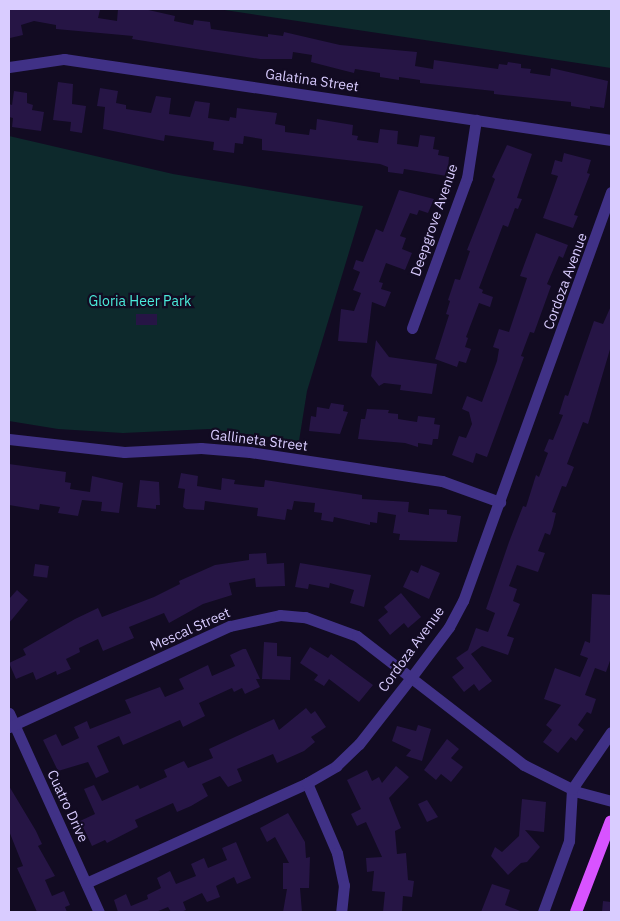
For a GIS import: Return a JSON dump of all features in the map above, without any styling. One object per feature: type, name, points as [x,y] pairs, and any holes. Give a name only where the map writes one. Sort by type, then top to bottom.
[{"type":"main road","points":[[576,912],[611,821]]},
{"type":"street","name":"Galatina Street","points":[[9,67],[64,59],[611,140]]},
{"type":"street","name":"Deepgrove Avenue","points":[[412,328],[467,178],[476,120]]},
{"type":"street","name":"Cordoza Avenue","points":[[86,883],[307,783],[336,766],[359,744],[410,679],[449,627],[463,601],[611,192]]},
{"type":"street","name":"Gallineta Street","points":[[9,439],[124,452],[202,448],[250,452],[442,481],[500,502]]},
{"type":"street","name":"Mescal Street","points":[[11,726],[230,626],[280,615],[305,617],[342,629],[524,766],[572,789],[611,801]]},
{"type":"street","name":"Cuatro Drive","points":[[9,713],[11,726],[99,912]]},
{"type":"street","points":[[543,912],[569,841],[572,789],[611,732]]},
{"type":"street","points":[[307,783],[337,853],[344,885],[341,912]]},
{"type":"green space","points":[[218,9],[611,9],[611,68]]},
{"type":"green space","name":"Gloria Heer Park","points":[[9,136],[173,174],[363,206],[307,391],[299,441],[209,429],[123,433],[58,429],[9,421]]},
{"type":"building","points":[[9,9],[100,10],[98,18],[117,21],[118,9],[144,9],[175,16],[174,21],[193,25],[194,20],[210,22],[211,29],[268,37],[268,34],[283,36],[284,32],[340,45],[417,52],[415,66],[433,69],[434,60],[498,69],[499,64],[507,65],[508,62],[521,64],[521,68],[531,69],[530,73],[550,76],[551,68],[608,81],[604,108],[590,106],[590,109],[571,106],[571,102],[494,94],[494,91],[420,83],[420,80],[399,77],[399,80],[380,77],[380,73],[355,69],[354,73],[311,62],[312,55],[293,52],[292,59],[260,59],[132,39],[133,36],[56,29],[56,25],[34,21],[21,25],[23,35],[10,38]]},
{"type":"building","points":[[58,82],[73,84],[72,104],[86,106],[82,133],[70,131],[71,122],[53,120]]},
{"type":"building","points":[[100,88],[118,91],[116,103],[126,105],[126,109],[151,113],[156,96],[171,98],[169,114],[190,117],[195,101],[210,103],[208,118],[229,121],[230,117],[236,118],[237,108],[277,113],[275,124],[285,126],[285,132],[309,135],[310,129],[316,130],[317,119],[353,125],[352,135],[358,136],[357,140],[378,143],[380,129],[398,131],[397,144],[418,147],[420,135],[435,137],[433,149],[439,150],[438,155],[449,157],[447,176],[404,169],[403,174],[388,172],[388,167],[380,164],[262,150],[262,139],[244,136],[243,144],[235,143],[234,153],[213,150],[214,142],[165,135],[164,141],[103,129],[105,107],[97,106]]},
{"type":"building","points":[[14,91],[27,93],[27,103],[33,105],[32,110],[44,112],[41,131],[12,127],[13,118],[9,117],[9,104],[12,105]]},
{"type":"building","points":[[507,145],[532,154],[517,198],[522,199],[518,209],[515,208],[508,227],[503,225],[479,288],[483,290],[482,293],[493,297],[490,307],[479,303],[466,337],[468,338],[465,347],[471,349],[466,363],[459,361],[457,367],[435,359],[449,315],[446,314],[450,301],[448,300],[455,279],[460,280],[470,251],[467,250],[495,179],[492,177]]},
{"type":"building","points":[[564,153],[591,160],[587,173],[590,174],[574,215],[578,216],[573,228],[543,218],[558,176],[551,174],[555,160],[562,162]]},
{"type":"building","points":[[399,190],[434,199],[428,213],[419,210],[417,215],[410,213],[400,236],[406,238],[402,249],[412,253],[405,270],[386,263],[379,282],[383,283],[381,289],[391,292],[385,307],[372,302],[367,343],[338,341],[341,309],[354,311],[361,293],[353,290],[360,272],[353,269],[356,260],[363,262],[376,229],[383,232]]},
{"type":"building","points":[[536,233],[568,245],[563,258],[559,256],[547,284],[551,286],[534,333],[530,332],[521,356],[524,357],[487,457],[476,453],[473,463],[452,455],[459,436],[466,438],[472,424],[469,412],[462,409],[467,396],[482,402],[497,361],[499,349],[493,347],[499,329],[509,332],[527,278],[520,276]]},
{"type":"building","points":[[611,306],[611,346],[588,424],[583,422],[567,464],[574,467],[566,487],[562,486],[552,512],[556,513],[550,535],[545,533],[538,551],[545,553],[538,572],[517,565],[509,586],[517,589],[513,601],[520,604],[507,636],[514,638],[508,655],[482,646],[471,654],[492,681],[479,691],[474,684],[464,692],[452,677],[464,668],[456,658],[468,650],[476,628],[488,632],[495,613],[486,609],[509,542],[523,506],[526,507],[536,475],[539,477],[548,453],[544,451],[549,439],[553,440],[563,415],[559,414],[565,395],[568,396],[594,321],[603,324]]},
{"type":"building","points":[[136,314],[157,314],[157,325],[136,325]]},
{"type":"building","points":[[376,340],[389,357],[437,364],[432,394],[400,390],[401,385],[384,383],[379,386],[371,376]]},
{"type":"building","points":[[331,403],[344,405],[343,411],[348,412],[340,434],[309,431],[311,416],[316,417],[317,407],[329,409]]},
{"type":"building","points":[[367,409],[389,410],[388,413],[398,414],[398,419],[417,422],[418,416],[435,418],[434,424],[440,425],[438,439],[433,439],[432,445],[418,443],[418,447],[405,443],[358,439],[361,419],[365,419]]},
{"type":"building","points":[[9,464],[66,472],[65,482],[71,483],[70,489],[90,492],[92,476],[123,483],[119,513],[101,511],[102,502],[82,500],[78,516],[58,513],[60,507],[40,504],[39,510],[9,505]]},
{"type":"building","points":[[181,473],[198,476],[197,486],[221,490],[222,478],[235,480],[234,484],[261,487],[264,487],[265,480],[362,495],[362,499],[409,502],[408,512],[429,515],[429,509],[447,510],[447,514],[461,516],[457,542],[399,540],[400,534],[393,533],[396,515],[378,512],[377,523],[370,522],[370,525],[334,517],[333,522],[321,520],[322,513],[314,512],[315,503],[294,501],[292,510],[287,509],[285,520],[257,516],[258,508],[205,501],[204,510],[186,509],[183,507],[185,489],[178,488]]},
{"type":"building","points":[[140,480],[159,482],[160,505],[156,505],[156,509],[137,507]]},
{"type":"building","points":[[266,553],[267,564],[284,563],[285,586],[256,587],[255,578],[229,583],[232,595],[203,604],[169,623],[164,613],[129,627],[134,638],[103,651],[98,639],[79,648],[80,652],[66,659],[71,669],[57,675],[56,671],[36,680],[33,672],[16,679],[9,663],[26,655],[23,649],[75,619],[98,608],[102,617],[154,597],[180,584],[179,581],[215,565],[249,560],[249,554]]},
{"type":"building","points":[[300,563],[371,575],[364,607],[350,603],[354,590],[330,583],[329,588],[309,584],[308,589],[295,587]]},
{"type":"building","points":[[35,564],[49,566],[47,578],[33,576]]},
{"type":"building","points":[[421,565],[440,573],[429,599],[403,587],[411,570],[418,573]]},
{"type":"building","points":[[17,590],[28,600],[9,623],[9,599]]},
{"type":"building","points":[[401,593],[421,617],[408,628],[404,623],[390,635],[378,620],[388,612],[384,607]]},
{"type":"building","points":[[592,594],[611,595],[611,658],[606,672],[595,668],[585,695],[596,699],[591,714],[587,712],[578,725],[584,730],[576,741],[571,737],[558,753],[543,742],[552,730],[546,725],[561,705],[544,699],[555,668],[580,677],[588,658],[580,655],[585,641],[590,643]]},
{"type":"building","points":[[264,642],[277,643],[277,656],[291,657],[290,680],[262,679]]},
{"type":"building","points":[[310,647],[328,658],[331,654],[373,685],[359,702],[329,679],[324,686],[314,680],[318,675],[300,663]]},
{"type":"building","points":[[246,649],[260,679],[256,679],[260,687],[245,694],[242,688],[234,692],[232,688],[199,703],[205,716],[183,727],[180,720],[123,745],[119,736],[97,746],[109,772],[96,778],[88,762],[58,771],[43,740],[56,734],[62,746],[79,738],[74,727],[87,721],[90,729],[131,713],[125,700],[160,687],[165,697],[184,689],[179,679],[208,665],[212,676],[235,666],[230,655]]},
{"type":"building","points":[[306,708],[311,714],[315,711],[326,727],[311,737],[315,742],[304,751],[277,763],[273,754],[237,769],[242,781],[228,787],[220,776],[202,784],[208,796],[191,806],[177,812],[173,803],[135,820],[138,827],[107,843],[105,840],[92,846],[80,821],[95,814],[84,789],[94,785],[102,801],[138,785],[140,789],[167,777],[164,770],[184,761],[188,768],[213,758],[209,749],[274,719],[279,730]]},
{"type":"building","points":[[418,725],[431,729],[422,761],[406,756],[411,750],[392,741],[397,726],[416,731]]},
{"type":"building","points":[[447,739],[459,749],[451,758],[463,767],[451,782],[441,774],[436,780],[424,770]]},
{"type":"building","points":[[396,766],[409,777],[389,798],[401,828],[395,831],[397,854],[406,853],[408,880],[414,881],[412,897],[403,896],[402,912],[383,912],[385,892],[372,891],[374,871],[367,872],[366,858],[382,857],[366,822],[357,826],[351,814],[361,809],[347,780],[367,770],[372,781],[379,777],[382,783]]},
{"type":"building","points":[[9,786],[36,831],[42,844],[38,846],[55,876],[45,880],[52,896],[64,891],[70,905],[65,907],[67,912],[37,912],[17,868],[23,866],[9,831]]},
{"type":"building","points":[[522,799],[546,802],[544,832],[525,830],[540,847],[527,862],[521,863],[508,875],[491,856],[495,847],[502,852],[519,836]]},
{"type":"building","points":[[427,800],[438,817],[427,822],[418,804]]},
{"type":"building","points":[[288,813],[305,842],[306,858],[310,857],[309,888],[300,888],[302,912],[283,912],[287,889],[283,889],[283,863],[289,863],[275,837],[267,842],[260,828]]},
{"type":"building","points":[[236,842],[251,878],[237,884],[234,877],[216,886],[220,897],[207,902],[202,893],[183,902],[186,910],[181,912],[171,912],[168,907],[156,912],[118,912],[114,900],[126,894],[131,906],[148,899],[147,895],[161,888],[157,878],[170,871],[176,884],[196,876],[191,864],[204,858],[208,868],[227,860],[222,848]]},
{"type":"building","points":[[492,884],[510,890],[505,905],[523,912],[481,912]]},
{"type":"building","points":[[603,901],[611,902],[611,912],[602,912]]}]
